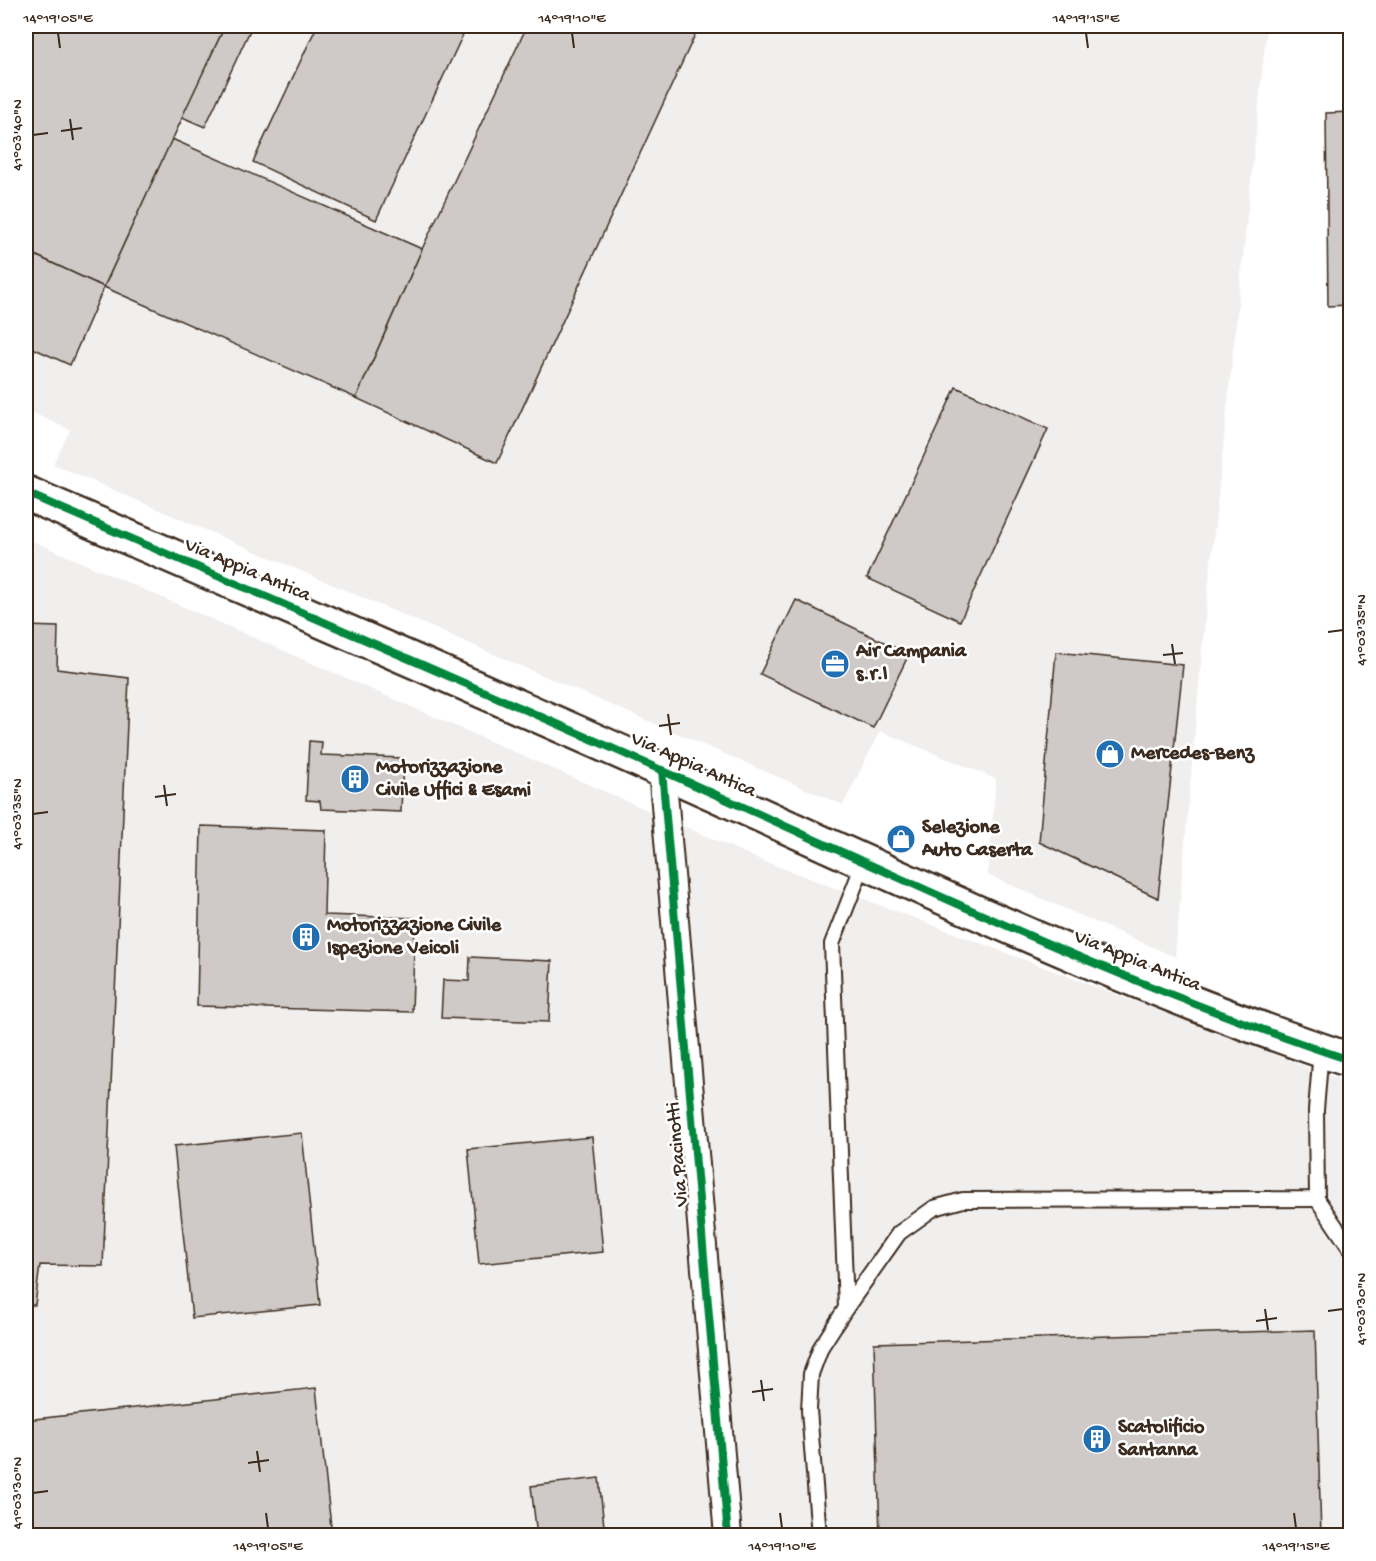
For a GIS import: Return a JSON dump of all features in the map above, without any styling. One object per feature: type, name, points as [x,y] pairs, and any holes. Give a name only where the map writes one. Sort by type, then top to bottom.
[{"type":"street","name":"Via Appia Antica","points":[[26,493],[662,770],[984,917],[1116,971],[1336,1055]]},
{"type":"street","name":"Via Pacinotti","points":[[662,770],[728,1536]]},
{"type":"lane","points":[[846,1308],[832,944],[864,862]]},
{"type":"lane","points":[[1336,1055],[1316,1110],[1317,1200],[1350,1248]]},
{"type":"lane","points":[[819,1536],[809,1410],[811,1374],[821,1347],[899,1233],[934,1208],[963,1200],[1317,1200]]},
{"type":"shaded area","points":[[26,26],[1267,26],[1203,639],[1175,957],[988,875],[996,779],[880,731],[843,805],[53,464],[70,430],[26,410]]},
{"type":"shaded area","points":[[26,538],[761,860],[1350,1083],[1350,1535],[26,1535]]},
{"type":"building","points":[[26,26],[225,26],[104,287],[26,251]]},
{"type":"building","points":[[225,26],[252,26],[205,127],[182,117]]},
{"type":"building","points":[[317,26],[467,26],[376,220],[253,162]]},
{"type":"building","points":[[527,26],[699,26],[497,463],[356,398],[422,249]]},
{"type":"building","points":[[1350,112],[1350,305],[1328,306],[1326,113]]},
{"type":"building","points":[[172,139],[422,249],[356,398],[104,287]]},
{"type":"building","points":[[26,251],[104,287],[70,365],[26,345]]},
{"type":"building","points":[[956,387],[1048,429],[960,621],[867,578]]},
{"type":"building","name":"Air Campania s.r.l","points":[[796,600],[909,654],[873,728],[760,674]]},
{"type":"building","points":[[26,626],[58,627],[57,669],[129,678],[103,1266],[40,1265],[35,1305],[26,1305]]},
{"type":"building","name":"Mercedes-Benz","points":[[1056,652],[1183,665],[1158,898],[1039,842]]},
{"type":"building","name":"Motorizzazione Civile Uffici & Esami","points":[[309,741],[322,742],[321,755],[403,758],[401,812],[321,809],[320,801],[306,800]]},
{"type":"building","name":"Motorizzazione Civile Ispezione Veicoli","points":[[201,826],[326,830],[324,915],[415,918],[412,1012],[197,1006]]},
{"type":"building","points":[[470,957],[552,961],[549,1022],[441,1018],[443,980],[469,981]]},
{"type":"building","points":[[302,1133],[320,1305],[192,1318],[174,1146]]},
{"type":"building","points":[[592,1137],[603,1252],[479,1264],[468,1149]]},
{"type":"building","name":"Scatolificio Santanna","points":[[1315,1330],[1321,1536],[880,1536],[874,1343]]},
{"type":"building","points":[[316,1388],[332,1536],[26,1536],[26,1420]]},
{"type":"building","points":[[599,1478],[605,1536],[537,1536],[531,1486]]},
{"type":"cycle path","points":[[26,493],[504,700],[1089,961],[1175,996],[1350,1060]]},
{"type":"cycle path","points":[[662,770],[728,1536]]},
{"type":"place","name":"Air Campania s.r.l","points":[[835,664]]},
{"type":"place","name":"Mercedes-Benz","points":[[1110,754]]},
{"type":"place","name":"Motorizzazione Civile Uffici & Esami","points":[[355,779]]},
{"type":"place","name":"Selezione Auto Caserta","points":[[901,839]]},
{"type":"place","name":"Motorizzazione Civile Ispezione Veicoli","points":[[306,937]]},
{"type":"place","name":"Scatolificio Santanna","points":[[1097,1439]]}]
